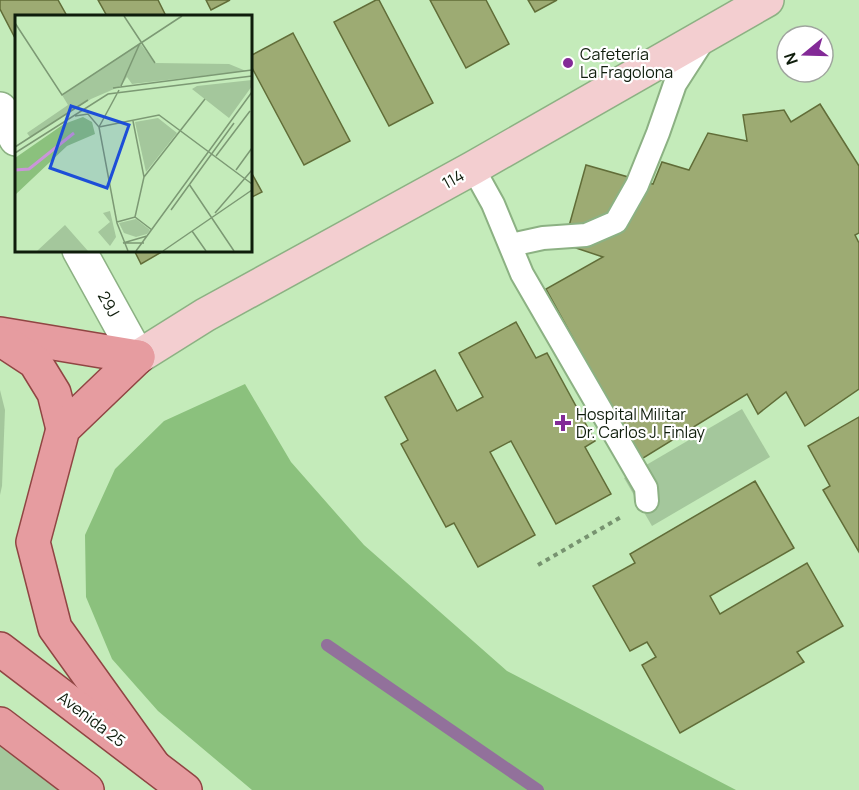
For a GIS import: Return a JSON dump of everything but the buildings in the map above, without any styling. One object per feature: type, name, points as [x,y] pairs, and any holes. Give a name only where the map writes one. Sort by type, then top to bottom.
[{"type":"main road","name":"114","points":[[138,357],[205,315],[473,168],[767,0]]},
{"type":"main road","points":[[0,334],[138,357]]},
{"type":"main road","points":[[0,339],[35,362],[54,393],[63,429],[33,542],[55,628],[154,766]]},
{"type":"main road","points":[[63,429],[138,357]]},
{"type":"main road","name":"Avenida 25","points":[[0,648],[185,790]]},
{"type":"main road","points":[[0,723],[87,790]]},
{"type":"street","points":[[0,109],[15,137]]},
{"type":"street","name":"29J","points":[[80,252],[138,357]]},
{"type":"lane","points":[[511,245],[543,238],[586,236],[616,222],[637,185],[675,84],[708,34]]},
{"type":"lane","points":[[473,168],[493,204],[522,274],[646,488],[647,501]]},
{"type":"path","points":[[538,565],[647,501]]},
{"type":"green space","points":[[245,384],[291,462],[364,545],[507,671],[736,790],[252,790],[158,711],[112,659],[86,597],[85,535],[115,469],[164,421]]},
{"type":"green space","points":[[0,390],[5,410],[0,495]]},
{"type":"green space","points":[[742,409],[770,457],[652,526],[624,478]]},
{"type":"green space","points":[[0,719],[87,790],[0,790]]},
{"type":"waterway","points":[[327,645],[538,790]]},
{"type":"place","name":"Cafetería La Fragolona","points":[[568,63]]},
{"type":"place","name":"Hospital Militar Dr. Carlos J. Finlay","points":[[563,423]]}]
